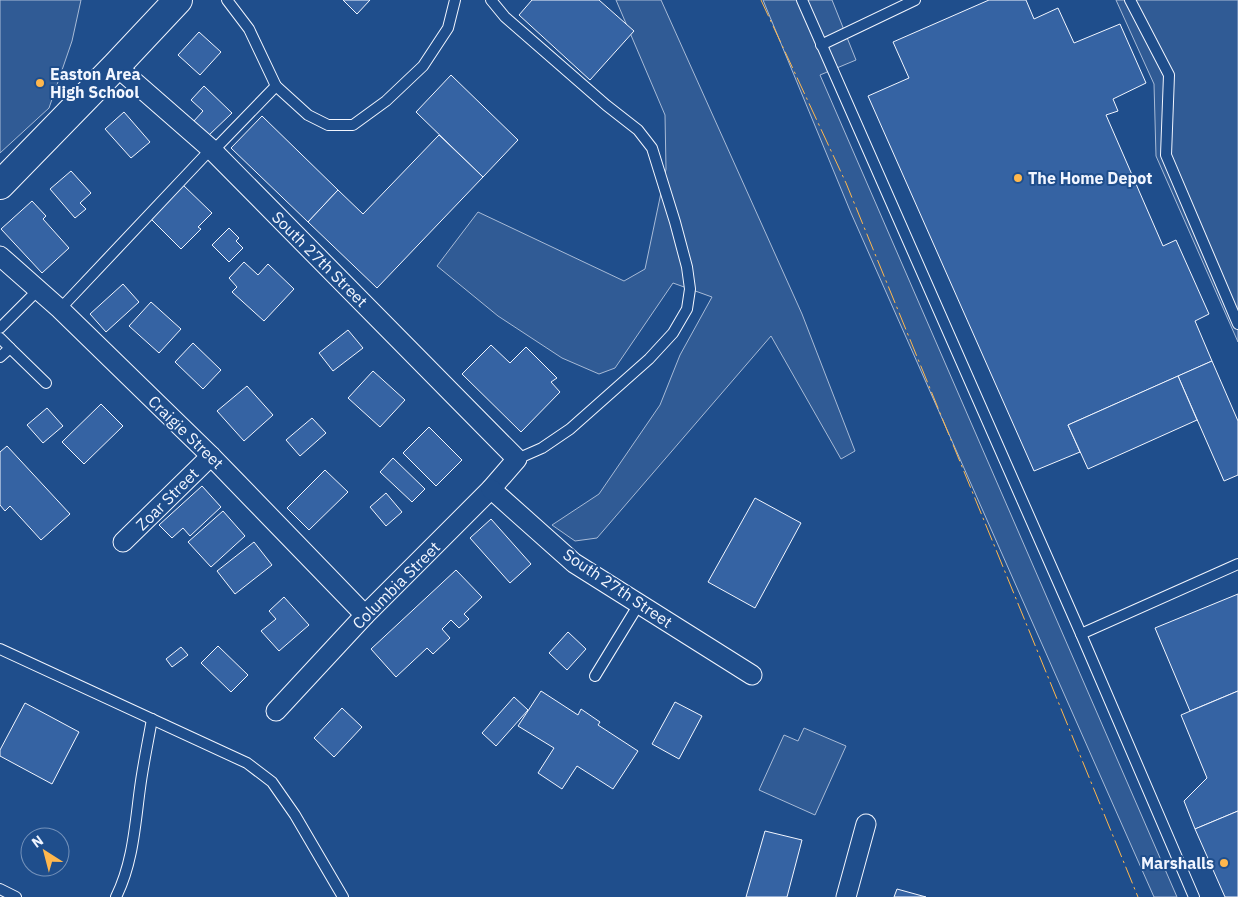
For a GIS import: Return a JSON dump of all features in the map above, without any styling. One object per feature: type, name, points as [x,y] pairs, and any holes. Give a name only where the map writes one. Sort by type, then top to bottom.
[{"type":"main road","points":[[0,184],[178,0]]},
{"type":"street","name":"South 27th Street","points":[[116,66],[212,150],[517,459]]},
{"type":"street","name":"Craigie Street","points":[[0,256],[60,309],[211,456],[365,616]]},
{"type":"street","name":"Zoar Street","points":[[123,542],[211,456]]},
{"type":"street","name":"Columbia Street","points":[[276,711],[365,616],[492,490],[517,459]]},
{"type":"street","name":"South 27th Street","points":[[492,490],[574,563],[752,675]]},
{"type":"street","points":[[846,897],[866,824]]},
{"type":"lane","points":[[227,0],[249,29],[276,86],[308,115],[328,125],[354,124],[386,101],[423,66],[448,28],[455,0]]},
{"type":"lane","points":[[491,0],[505,17],[606,105],[638,130],[652,148],[680,240],[690,289],[687,309],[674,333],[649,359],[570,429],[542,448],[517,459]]},
{"type":"lane","points":[[802,0],[1081,634],[1194,897]]},
{"type":"lane","points":[[822,45],[915,0]]},
{"type":"lane","points":[[1130,0],[1169,75],[1166,155],[1238,324]]},
{"type":"lane","points":[[60,309],[276,86]]},
{"type":"lane","points":[[0,328],[38,290]]},
{"type":"lane","points":[[0,338],[46,383]]},
{"type":"lane","points":[[0,357],[10,348]]},
{"type":"lane","points":[[1081,634],[1238,564]]},
{"type":"lane","points":[[595,676],[639,604]]},
{"type":"lane","points":[[0,649],[247,763],[272,782],[295,815],[343,897]]},
{"type":"lane","points":[[116,897],[123,882],[133,844],[140,786],[152,719]]},
{"type":"lane","points":[[0,889],[16,897]]},
{"type":"shaded area","name":"Easton Area High School","points":[[0,0],[81,0],[72,41],[49,108],[0,153]]},
{"type":"shaded area","points":[[616,0],[661,0],[802,314],[855,451],[841,459],[771,336],[597,538],[575,541],[552,525],[599,494],[660,405],[680,355],[712,297],[673,283],[615,368],[599,374],[562,358],[498,316],[437,266],[478,212],[624,281],[645,269],[666,169],[665,115]]},
{"type":"shaded area","points":[[763,0],[832,0],[856,60],[820,75],[1177,897],[1154,897],[851,213]]},
{"type":"shaded area","points":[[1116,0],[1238,0],[1238,342],[1156,156],[1154,84]]},
{"type":"shaded area","points":[[804,728],[846,746],[815,815],[759,790],[784,735],[798,741]]},
{"type":"building","points":[[343,0],[370,0],[357,14]]},
{"type":"building","points":[[532,0],[599,0],[634,31],[590,80],[519,15]]},
{"type":"building","name":"The Home Depot","points":[[989,0],[1026,0],[1034,19],[1058,8],[1074,43],[1120,24],[1146,83],[1113,99],[1118,111],[1106,115],[1163,246],[1176,240],[1209,314],[1195,321],[1212,361],[1068,425],[1080,452],[1034,471],[868,96],[909,78],[893,42]]},
{"type":"building","points":[[199,32],[221,52],[200,75],[178,55]]},
{"type":"building","points":[[451,75],[518,140],[483,177],[416,112]]},
{"type":"building","points":[[204,86],[232,113],[208,136],[193,122],[203,111],[191,100]]},
{"type":"building","points":[[124,112],[150,142],[131,158],[105,129]]},
{"type":"building","points":[[262,116],[338,190],[308,222],[231,148]]},
{"type":"building","points":[[439,135],[483,177],[377,288],[308,222],[338,190],[363,214]]},
{"type":"building","points":[[71,171],[91,193],[80,203],[86,209],[75,218],[50,189]]},
{"type":"building","points":[[182,184],[212,213],[198,227],[201,229],[181,249],[149,217]]},
{"type":"building","points":[[32,201],[46,216],[43,219],[69,248],[42,273],[1,229]]},
{"type":"building","points":[[229,228],[239,238],[236,241],[243,248],[229,262],[212,245]]},
{"type":"building","points":[[244,262],[258,275],[268,264],[294,289],[264,321],[232,292],[237,287],[229,278]]},
{"type":"building","points":[[123,284],[139,302],[106,332],[90,314]]},
{"type":"building","points":[[151,302],[181,329],[159,353],[129,326]]},
{"type":"building","points":[[348,330],[363,348],[333,371],[319,353]]},
{"type":"building","points":[[193,343],[221,370],[203,389],[175,362]]},
{"type":"building","points":[[491,345],[510,363],[526,347],[557,378],[551,382],[560,392],[521,432],[462,374]]},
{"type":"building","points":[[1212,361],[1238,421],[1238,475],[1224,481],[1178,376]]},
{"type":"building","points":[[373,371],[405,400],[380,427],[348,398]]},
{"type":"building","points":[[1178,376],[1197,420],[1088,469],[1068,425]]},
{"type":"building","points":[[247,386],[273,415],[244,441],[217,411]]},
{"type":"building","points":[[101,404],[123,426],[84,464],[62,442]]},
{"type":"building","points":[[47,408],[63,426],[43,443],[27,425]]},
{"type":"building","points":[[312,418],[326,433],[300,456],[286,440]]},
{"type":"building","points":[[429,427],[462,460],[436,486],[403,453]]},
{"type":"building","points":[[7,446],[70,514],[41,540],[10,506],[5,511],[0,505],[0,452]]},
{"type":"building","points":[[393,458],[425,489],[412,502],[380,472]]},
{"type":"building","points":[[325,470],[348,492],[309,530],[287,508]]},
{"type":"building","points":[[202,486],[221,507],[190,536],[183,528],[172,538],[159,525]]},
{"type":"building","points":[[386,493],[402,512],[386,526],[370,507]]},
{"type":"building","points":[[755,498],[801,523],[755,608],[708,582]]},
{"type":"building","points":[[223,511],[245,536],[211,567],[188,542]]},
{"type":"building","points":[[491,519],[531,564],[510,583],[470,538]]},
{"type":"building","points":[[254,542],[272,565],[235,594],[217,571]]},
{"type":"building","points":[[456,570],[482,597],[464,614],[469,619],[459,628],[451,620],[442,629],[450,638],[433,654],[427,648],[396,677],[371,649]]},
{"type":"building","points":[[1238,594],[1238,691],[1190,711],[1155,628]]},
{"type":"building","points":[[284,597],[309,625],[279,651],[261,631],[276,619],[269,611]]},
{"type":"building","points":[[568,632],[586,649],[567,670],[549,653]]},
{"type":"building","points":[[218,646],[248,675],[231,692],[201,663]]},
{"type":"building","points":[[181,647],[188,655],[172,667],[166,659]]},
{"type":"building","points":[[541,691],[578,715],[581,709],[600,722],[598,725],[638,751],[613,789],[577,766],[562,789],[538,773],[554,748],[518,726]]},
{"type":"building","points":[[1238,691],[1238,811],[1195,829],[1184,801],[1207,778],[1181,715]]},
{"type":"building","points":[[514,697],[528,710],[496,746],[482,733]]},
{"type":"building","points":[[675,702],[702,716],[679,759],[652,744]]},
{"type":"building","points":[[25,703],[79,732],[52,784],[0,756],[0,750]]},
{"type":"building","points":[[342,708],[362,727],[334,757],[314,738]]},
{"type":"building","name":"Marshalls","points":[[1238,811],[1238,897],[1225,897],[1195,829]]},
{"type":"building","points":[[765,831],[802,840],[787,897],[746,897]]},
{"type":"building","points":[[897,889],[926,897],[894,897]]},
{"type":"power","points":[[761,0],[846,183],[1138,897]]},
{"type":"place","name":"Easton Area High School","points":[[40,83]]},
{"type":"place","name":"The Home Depot","points":[[1018,178]]},
{"type":"place","name":"Marshalls","points":[[1224,863]]}]
